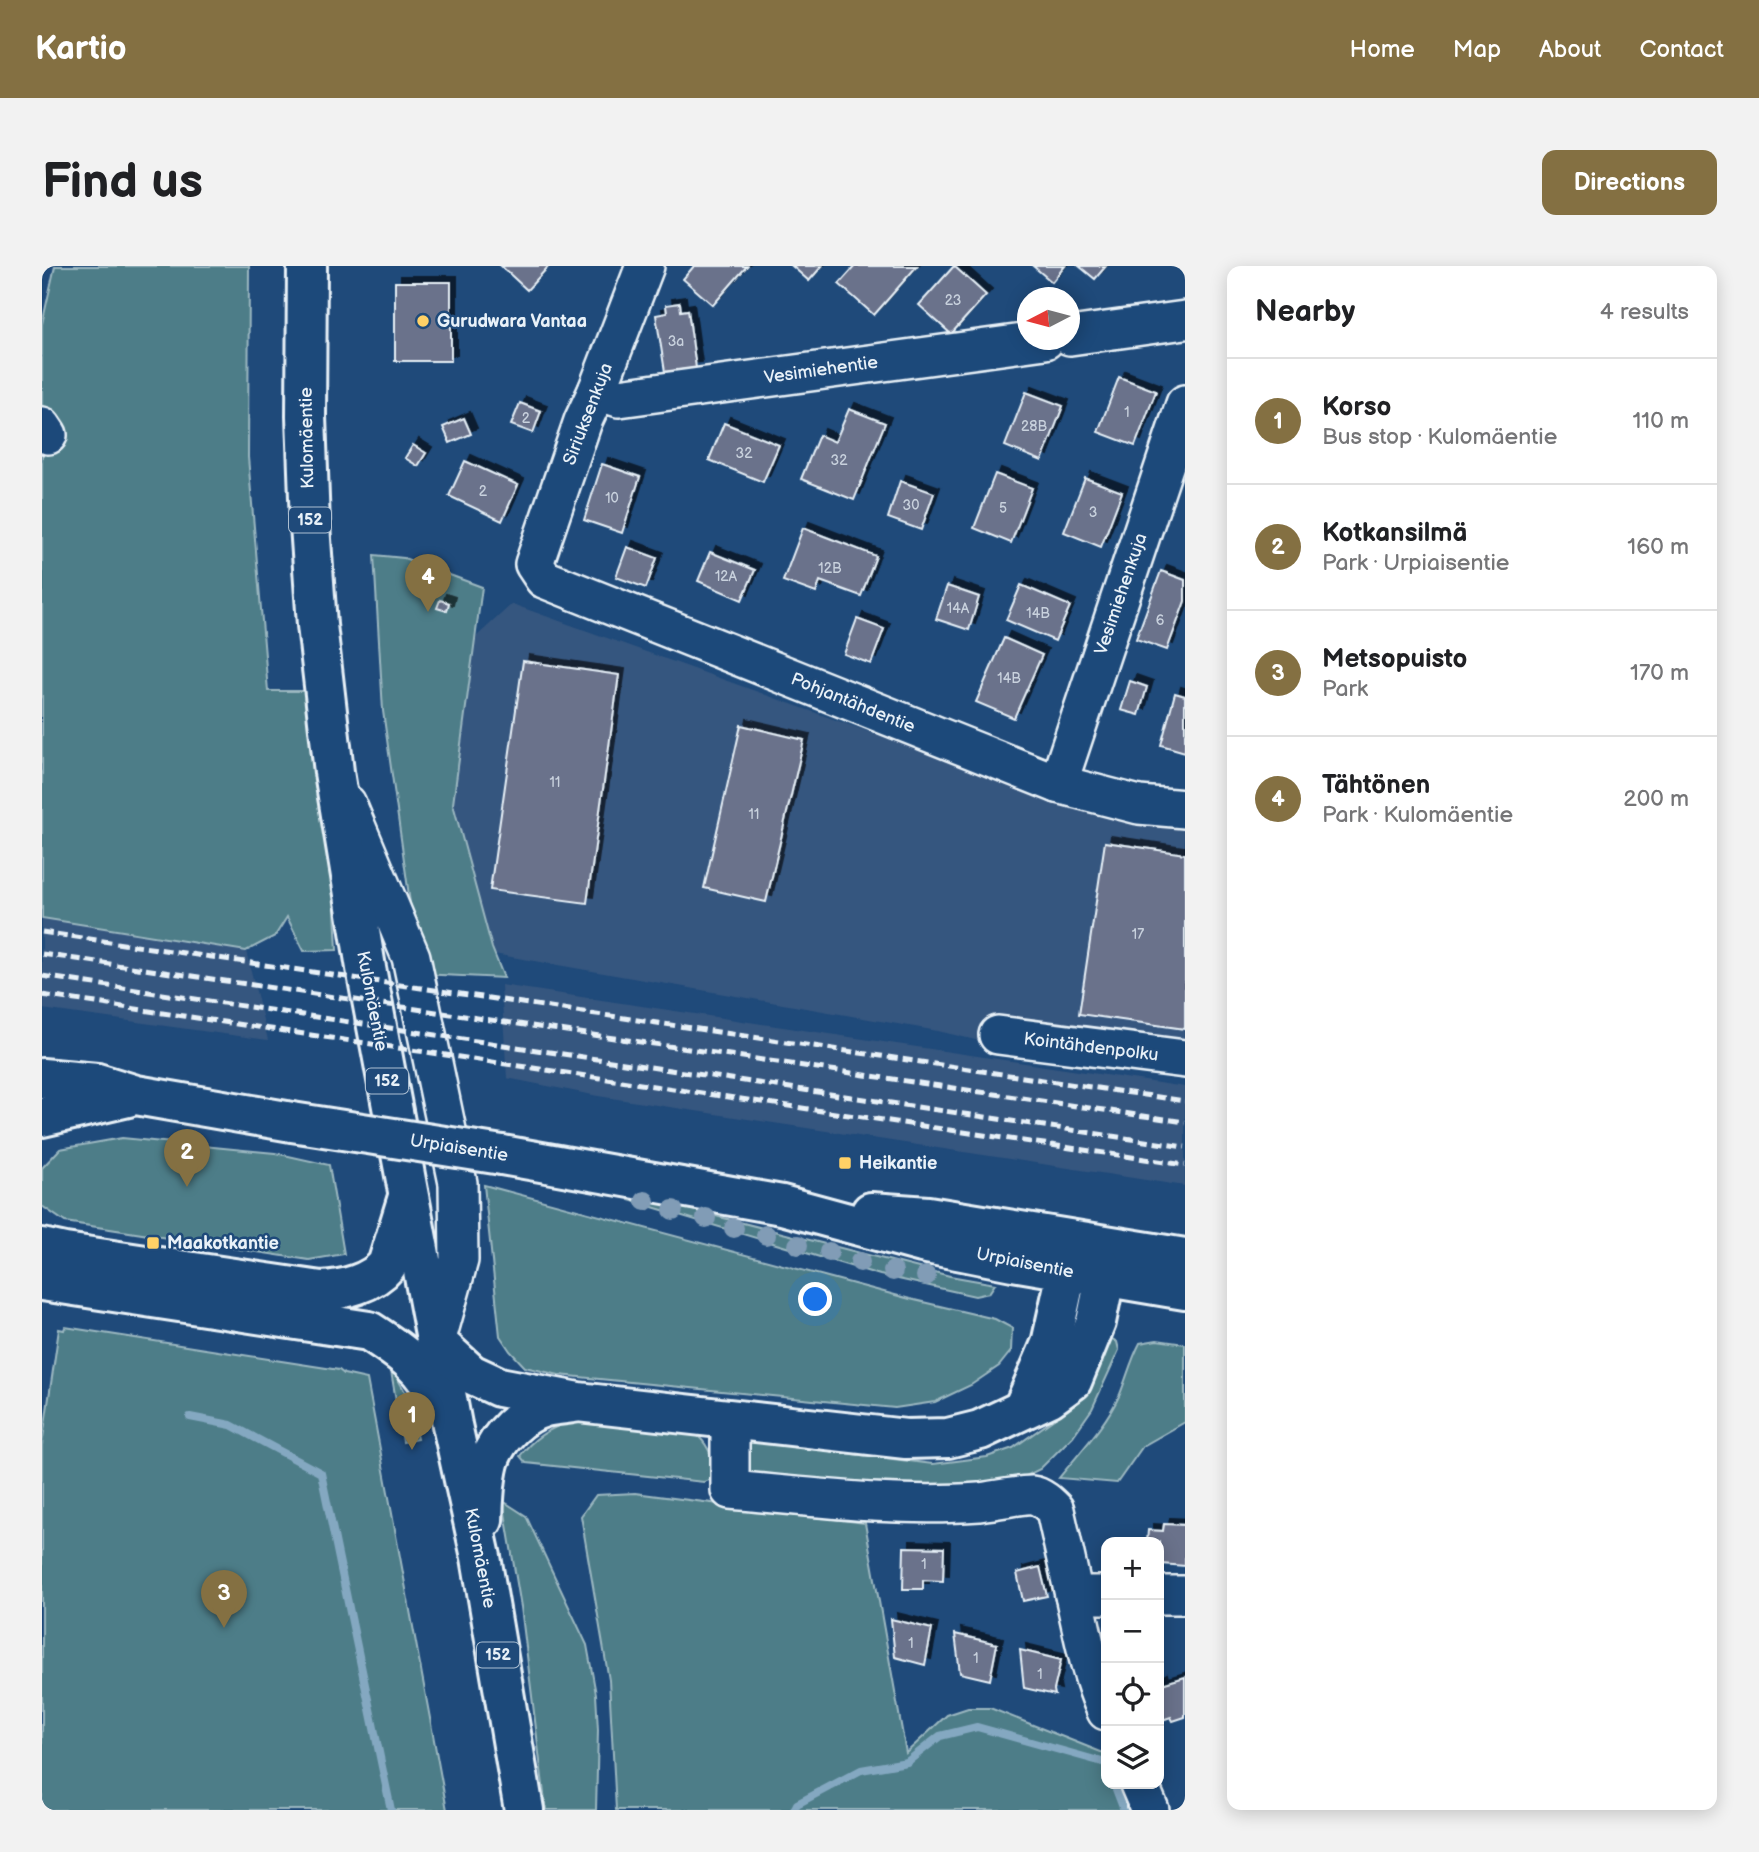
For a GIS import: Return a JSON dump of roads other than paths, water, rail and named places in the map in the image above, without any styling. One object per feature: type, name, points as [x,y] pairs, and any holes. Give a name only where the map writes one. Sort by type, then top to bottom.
[{"type":"main road","name":"Kulomäentie","points":[[307,266],[306,416],[310,525],[317,625],[334,772],[366,968],[452,1425],[481,1557],[524,1810]]},
{"type":"main road","name":"Urpiaisentie","points":[[42,1078],[97,1083],[136,1095],[502,1155],[782,1205],[922,1243],[1088,1265]]},
{"type":"main road","name":"Urpiaisentie","points":[[42,1117],[136,1095]]},
{"type":"main road","points":[[42,1248],[321,1291],[344,1290],[382,1271],[387,1265],[409,1195]]},
{"type":"main road","points":[[1088,1265],[1185,1258]]},
{"type":"main road","points":[[436,1342],[471,1374],[499,1387],[578,1402],[906,1439],[948,1438],[980,1430],[1050,1397],[1072,1381],[1096,1322],[1088,1265]]},
{"type":"main road","points":[[1088,1265],[1185,1290]]},
{"type":"main road","points":[[42,1281],[369,1331],[416,1364],[432,1384],[452,1425]]},
{"type":"main road","points":[[481,1557],[484,1494],[491,1458],[508,1432],[523,1418],[543,1408],[578,1402]]},
{"type":"street","name":"Siriuksenkuja","points":[[534,564],[583,421],[645,266]]},
{"type":"street","points":[[1080,334],[1185,320]]},
{"type":"street","name":"Vesimiehentie","points":[[597,391],[619,398],[1017,344]]},
{"type":"street","name":"Vesimiehenkuja","points":[[1058,784],[1185,404]]},
{"type":"street","name":"Pohjantähdentie","points":[[534,564],[544,579],[1058,784],[1139,805],[1185,809]]},
{"type":"street","points":[[334,772],[411,957],[458,1183],[459,1260],[436,1342]]},
{"type":"street","name":"Kointähdenpolku","points":[[998,1035],[1185,1059]]},
{"type":"street","points":[[730,1420],[730,1489],[875,1503],[947,1504],[1032,1495],[1045,1500],[1055,1510],[1090,1595],[1087,1655],[1101,1697]]},
{"type":"street","points":[[1164,1595],[1185,1595]]},
{"type":"street","points":[[1141,1789],[1150,1810]]},
{"type":"waterway","points":[[190,1417],[231,1425],[321,1473],[391,1810]]},
{"type":"waterway","points":[[794,1810],[797,1804],[861,1770],[907,1762],[940,1736],[977,1727],[1101,1762]]},
{"type":"waterway","points":[[1116,1789],[1124,1810]]},
{"type":"railway","points":[[42,932],[1185,1101]]},
{"type":"railway","points":[[42,954],[1185,1122]]},
{"type":"railway","points":[[42,976],[1185,1147]]},
{"type":"railway","points":[[42,995],[1185,1165]]},
{"type":"place","name":"Gurudwara Vantaa","points":[[423,321]]},
{"type":"place","name":"Tähtönen","points":[[428,612]]},
{"type":"place","name":"Heikantie","points":[[845,1163]]},
{"type":"place","name":"Kotkansilmä","points":[[187,1187]]},
{"type":"place","name":"Maakotkantie","points":[[153,1243]]},
{"type":"place","name":"Korso","points":[[412,1450]]},
{"type":"place","name":"Metsopuisto","points":[[224,1628]]}]
